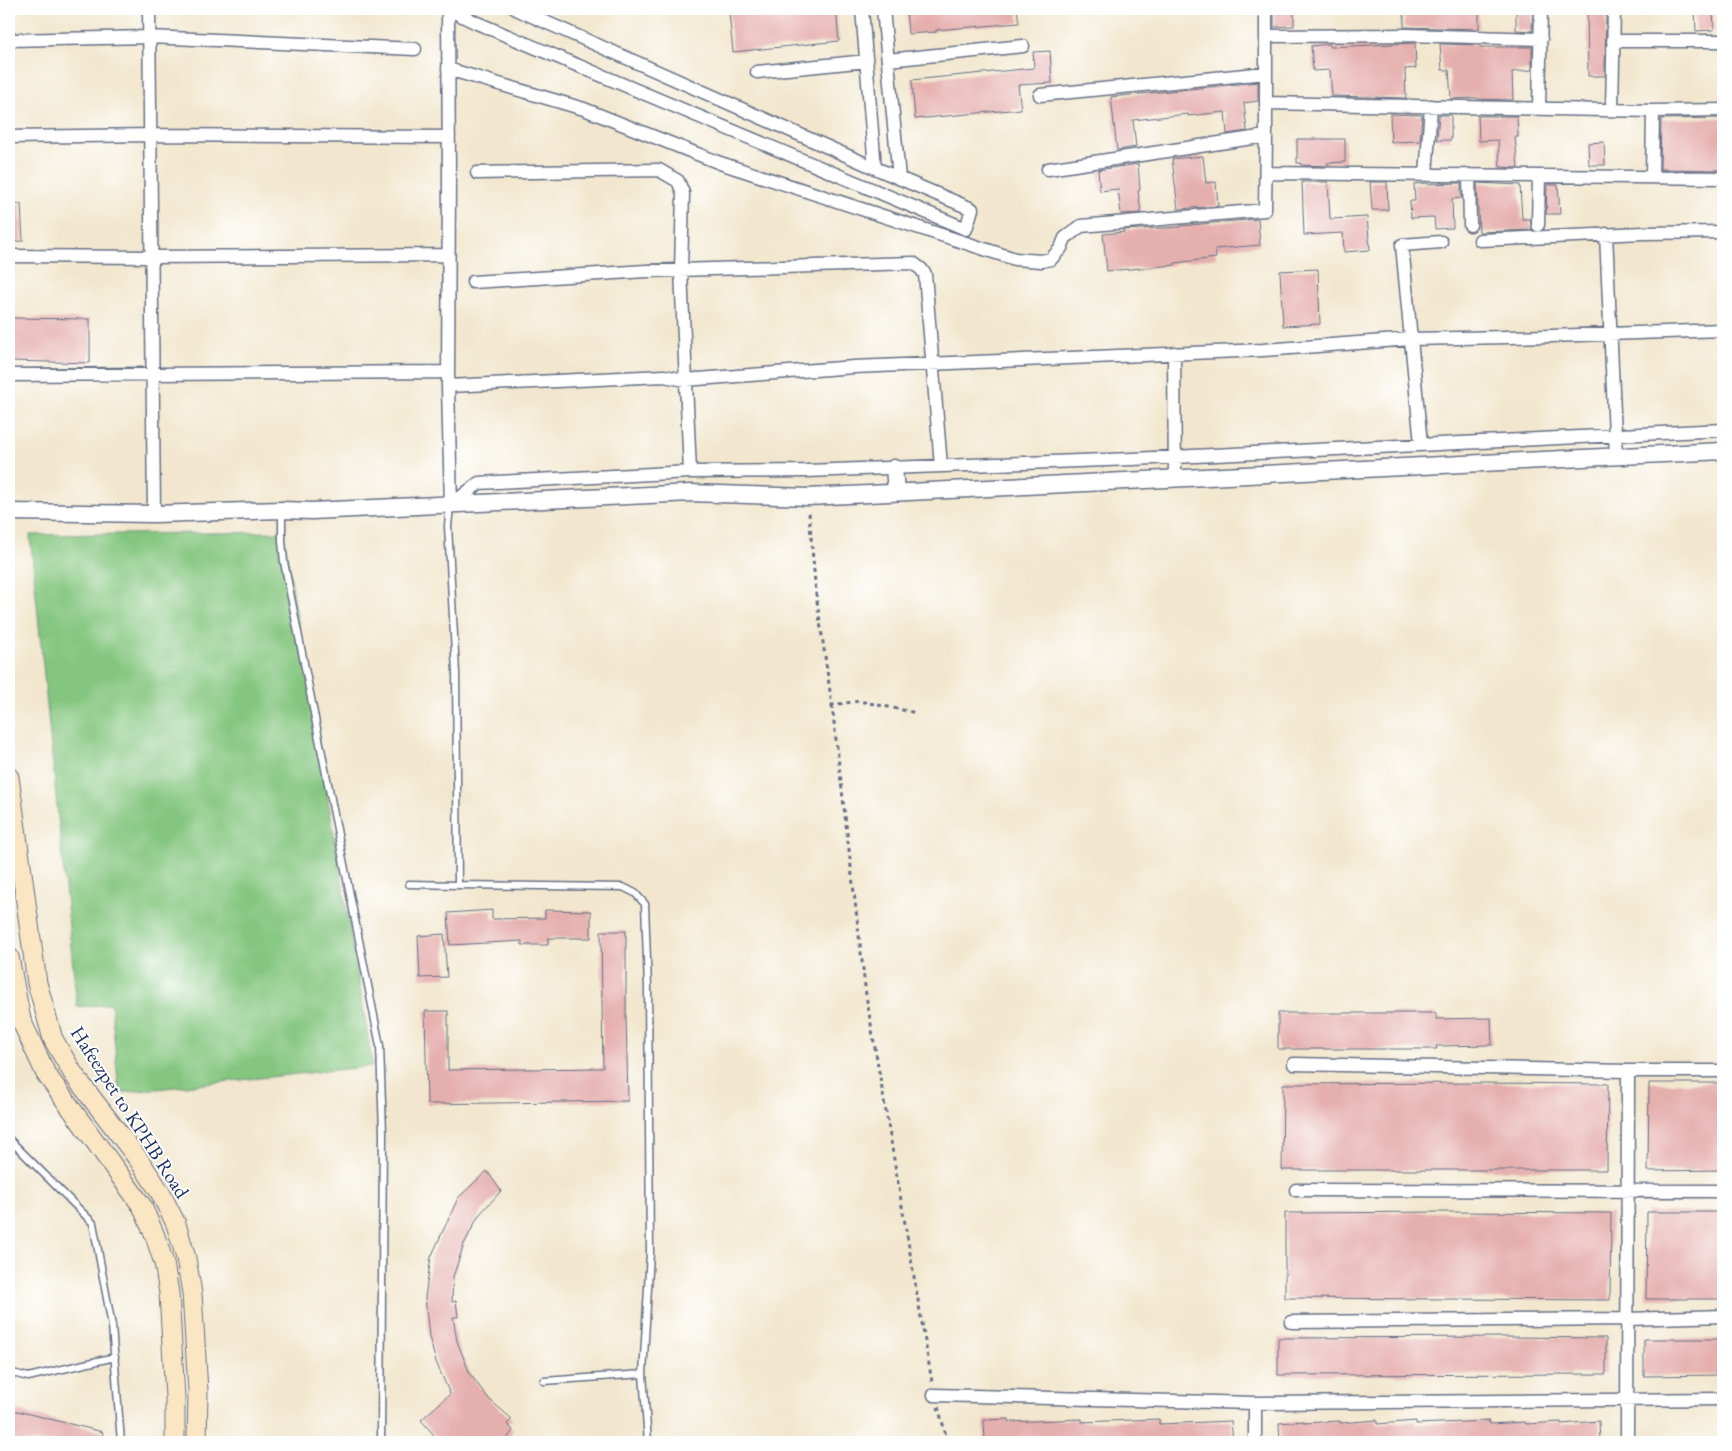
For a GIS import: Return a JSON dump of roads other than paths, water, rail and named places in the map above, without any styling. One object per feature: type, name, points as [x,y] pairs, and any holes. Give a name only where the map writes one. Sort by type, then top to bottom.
[{"type":"main road","name":"Hafeezpet to KPHB Road","points":[[9,777],[37,984],[53,1039],[74,1075],[139,1160],[160,1192],[176,1224],[186,1258],[192,1294],[198,1391],[197,1442]]},
{"type":"main road","points":[[9,957],[22,1020],[46,1074],[142,1206],[155,1236],[164,1263],[169,1294],[175,1398],[175,1442]]},
{"type":"street","points":[[149,9],[154,514]]},
{"type":"street","points":[[451,505],[448,386],[448,9],[477,23],[966,229],[972,209],[516,9]]},
{"type":"street","points":[[862,9],[875,168]]},
{"type":"street","points":[[883,9],[899,178]]},
{"type":"street","points":[[448,68],[584,109],[720,163],[1016,259],[1041,261],[1051,260],[1061,248],[1065,238],[1081,226],[1265,210],[1266,9]]},
{"type":"street","points":[[1539,108],[1541,9]]},
{"type":"street","points":[[1612,110],[1614,9]]},
{"type":"street","points":[[1266,36],[1407,35],[1541,39]]},
{"type":"street","points":[[9,40],[149,37],[415,49]]},
{"type":"street","points":[[1613,41],[1723,41]]},
{"type":"street","points":[[888,60],[1023,46]]},
{"type":"street","points":[[757,72],[867,61]]},
{"type":"street","points":[[1040,95],[1266,73]]},
{"type":"street","points":[[1266,103],[1653,111],[1723,110]]},
{"type":"street","points":[[1426,175],[1431,106]]},
{"type":"street","points":[[1652,177],[1653,111]]},
{"type":"street","points":[[9,137],[149,135],[449,137]]},
{"type":"street","points":[[1048,169],[1266,136]]},
{"type":"street","points":[[477,173],[659,170],[678,181],[683,193],[681,271],[690,472]]},
{"type":"street","points":[[1266,173],[1723,178]]},
{"type":"street","points":[[1469,175],[1470,225]]},
{"type":"street","points":[[1538,225],[1539,176]]},
{"type":"street","points":[[1480,240],[1606,234],[1723,232]]},
{"type":"street","points":[[1606,234],[1616,457]]},
{"type":"street","points":[[1420,444],[1402,245],[1441,242]]},
{"type":"street","points":[[9,256],[448,255]]},
{"type":"street","points":[[474,282],[646,271],[913,263],[921,268],[925,274],[941,466]]},
{"type":"street","points":[[448,386],[664,376],[685,380],[854,367],[1263,350],[1411,339],[1723,330]]},
{"type":"street","points":[[1174,353],[1174,478]]},
{"type":"street","points":[[9,375],[448,372]]},
{"type":"street","points":[[451,505],[479,483],[690,472],[806,471],[941,466],[1723,430]]},
{"type":"street","points":[[9,512],[154,514],[282,510],[312,511],[691,493],[808,497],[1723,451]]},
{"type":"street","points":[[894,468],[896,492]]},
{"type":"street","points":[[1294,1064],[1628,1071],[1723,1071]]},
{"type":"street","points":[[1626,1442],[1628,1071]]},
{"type":"street","points":[[1296,1190],[1723,1191]]},
{"type":"street","points":[[1291,1322],[1627,1319],[1723,1316]]},
{"type":"street","points":[[934,1395],[1256,1403],[1723,1400]]},
{"type":"street","points":[[1255,1442],[1256,1403]]},
{"type":"lane","points":[[451,505],[448,526],[456,672],[458,885]]},
{"type":"lane","points":[[282,510],[284,562],[380,1046],[383,1134],[380,1442]]},
{"type":"lane","points":[[408,884],[623,887],[635,893],[645,904],[648,988],[650,1253],[643,1374],[648,1442]]},
{"type":"lane","points":[[9,1139],[94,1223],[112,1326],[121,1442]]},
{"type":"lane","points":[[9,1372],[28,1377],[114,1357]]},
{"type":"lane","points":[[544,1381],[643,1374]]}]
